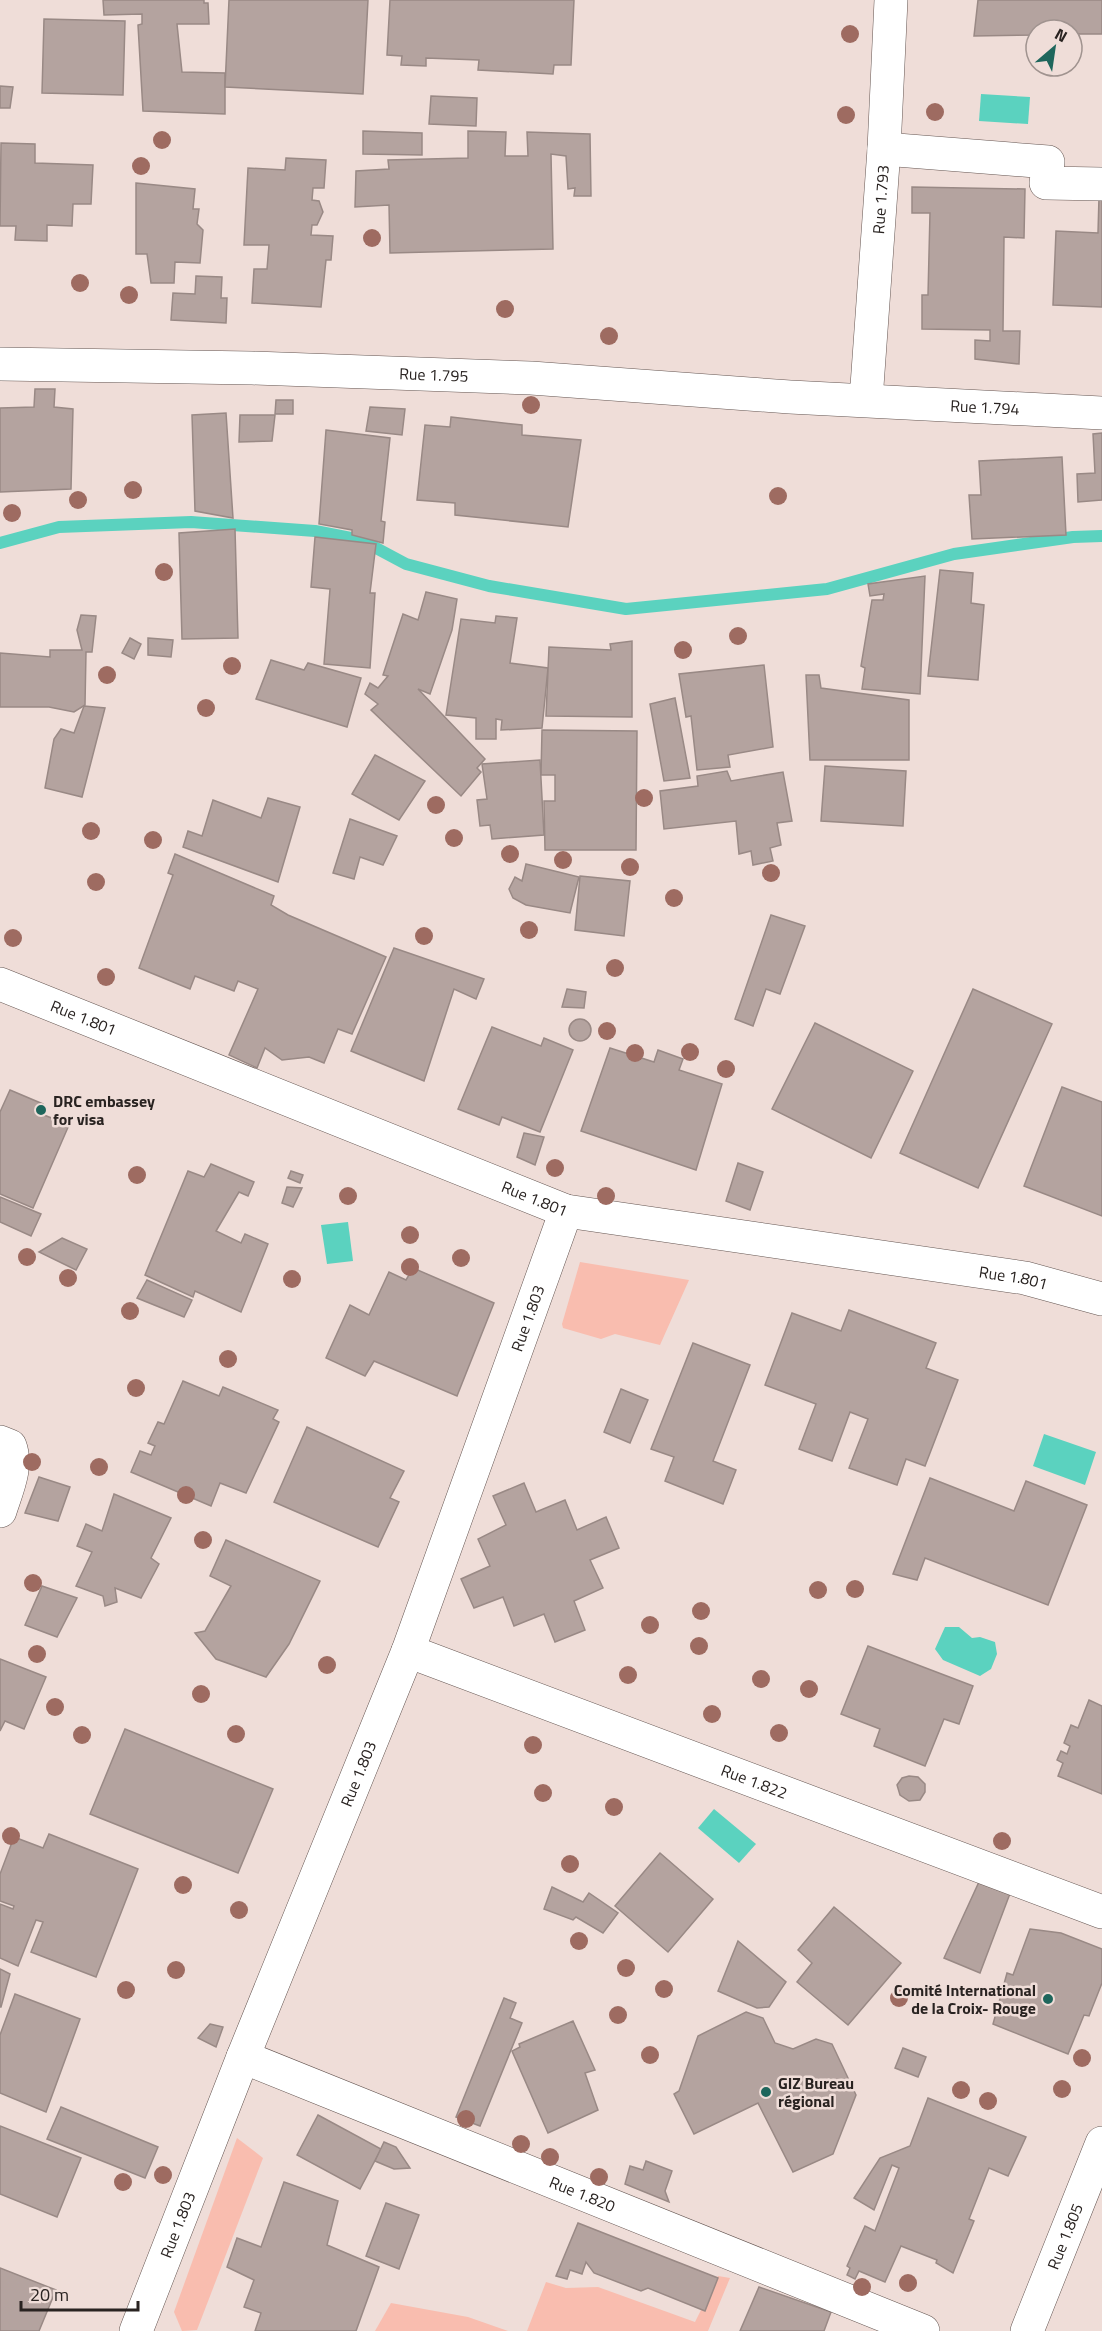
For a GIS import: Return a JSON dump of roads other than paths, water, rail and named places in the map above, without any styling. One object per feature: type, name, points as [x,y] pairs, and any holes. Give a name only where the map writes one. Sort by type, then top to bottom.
[{"type":"street","name":"Rue 1.793","points":[[866,400],[884,150],[891,0]]},
{"type":"street","points":[[884,150],[1048,162],[1046,183],[1102,184]]},
{"type":"street","name":"Rue 1.795","points":[[0,364],[252,368],[531,378],[778,397],[866,400]]},
{"type":"street","name":"Rue 1.794","points":[[866,400],[1102,413]]},
{"type":"street","name":"Rue 1.801","points":[[0,984],[566,1211],[1025,1278],[1102,1299]]},
{"type":"street","name":"Rue 1.803","points":[[136,2331],[243,2057],[408,1652],[566,1211]]},
{"type":"street","points":[[0,1442],[10,1446],[13,1455],[12,1468],[0,1511]]},
{"type":"street","name":"Rue 1.822","points":[[408,1652],[1102,1912]]},
{"type":"street","name":"Rue 1.820","points":[[243,2057],[923,2331]]},
{"type":"street","name":"Rue 1.805","points":[[1027,2331],[1102,2143]]},
{"type":"water","points":[[981,94],[1030,97],[1028,124],[979,121]]},
{"type":"water","points":[[348,1222],[353,1261],[327,1264],[321,1225]]},
{"type":"water","points":[[1044,1434],[1096,1452],[1085,1485],[1033,1466]]},
{"type":"water","points":[[945,1627],[959,1627],[972,1638],[980,1637],[995,1642],[997,1654],[991,1669],[980,1676],[943,1660],[935,1649]]},
{"type":"water","points":[[714,1809],[756,1844],[739,1863],[698,1828]]},
{"type":"waterway","points":[[0,543],[59,527],[191,522],[315,531],[361,540],[406,564],[489,586],[626,609],[827,589],[954,554],[1073,537],[1102,536]]},
{"type":"place","name":"DRC embassey for visa","points":[[41,1110]]},
{"type":"place","name":"Comité International de la Croix- Rouge","points":[[1048,1999]]},
{"type":"place","name":"GIZ Bureau régional","points":[[766,2092]]}]
